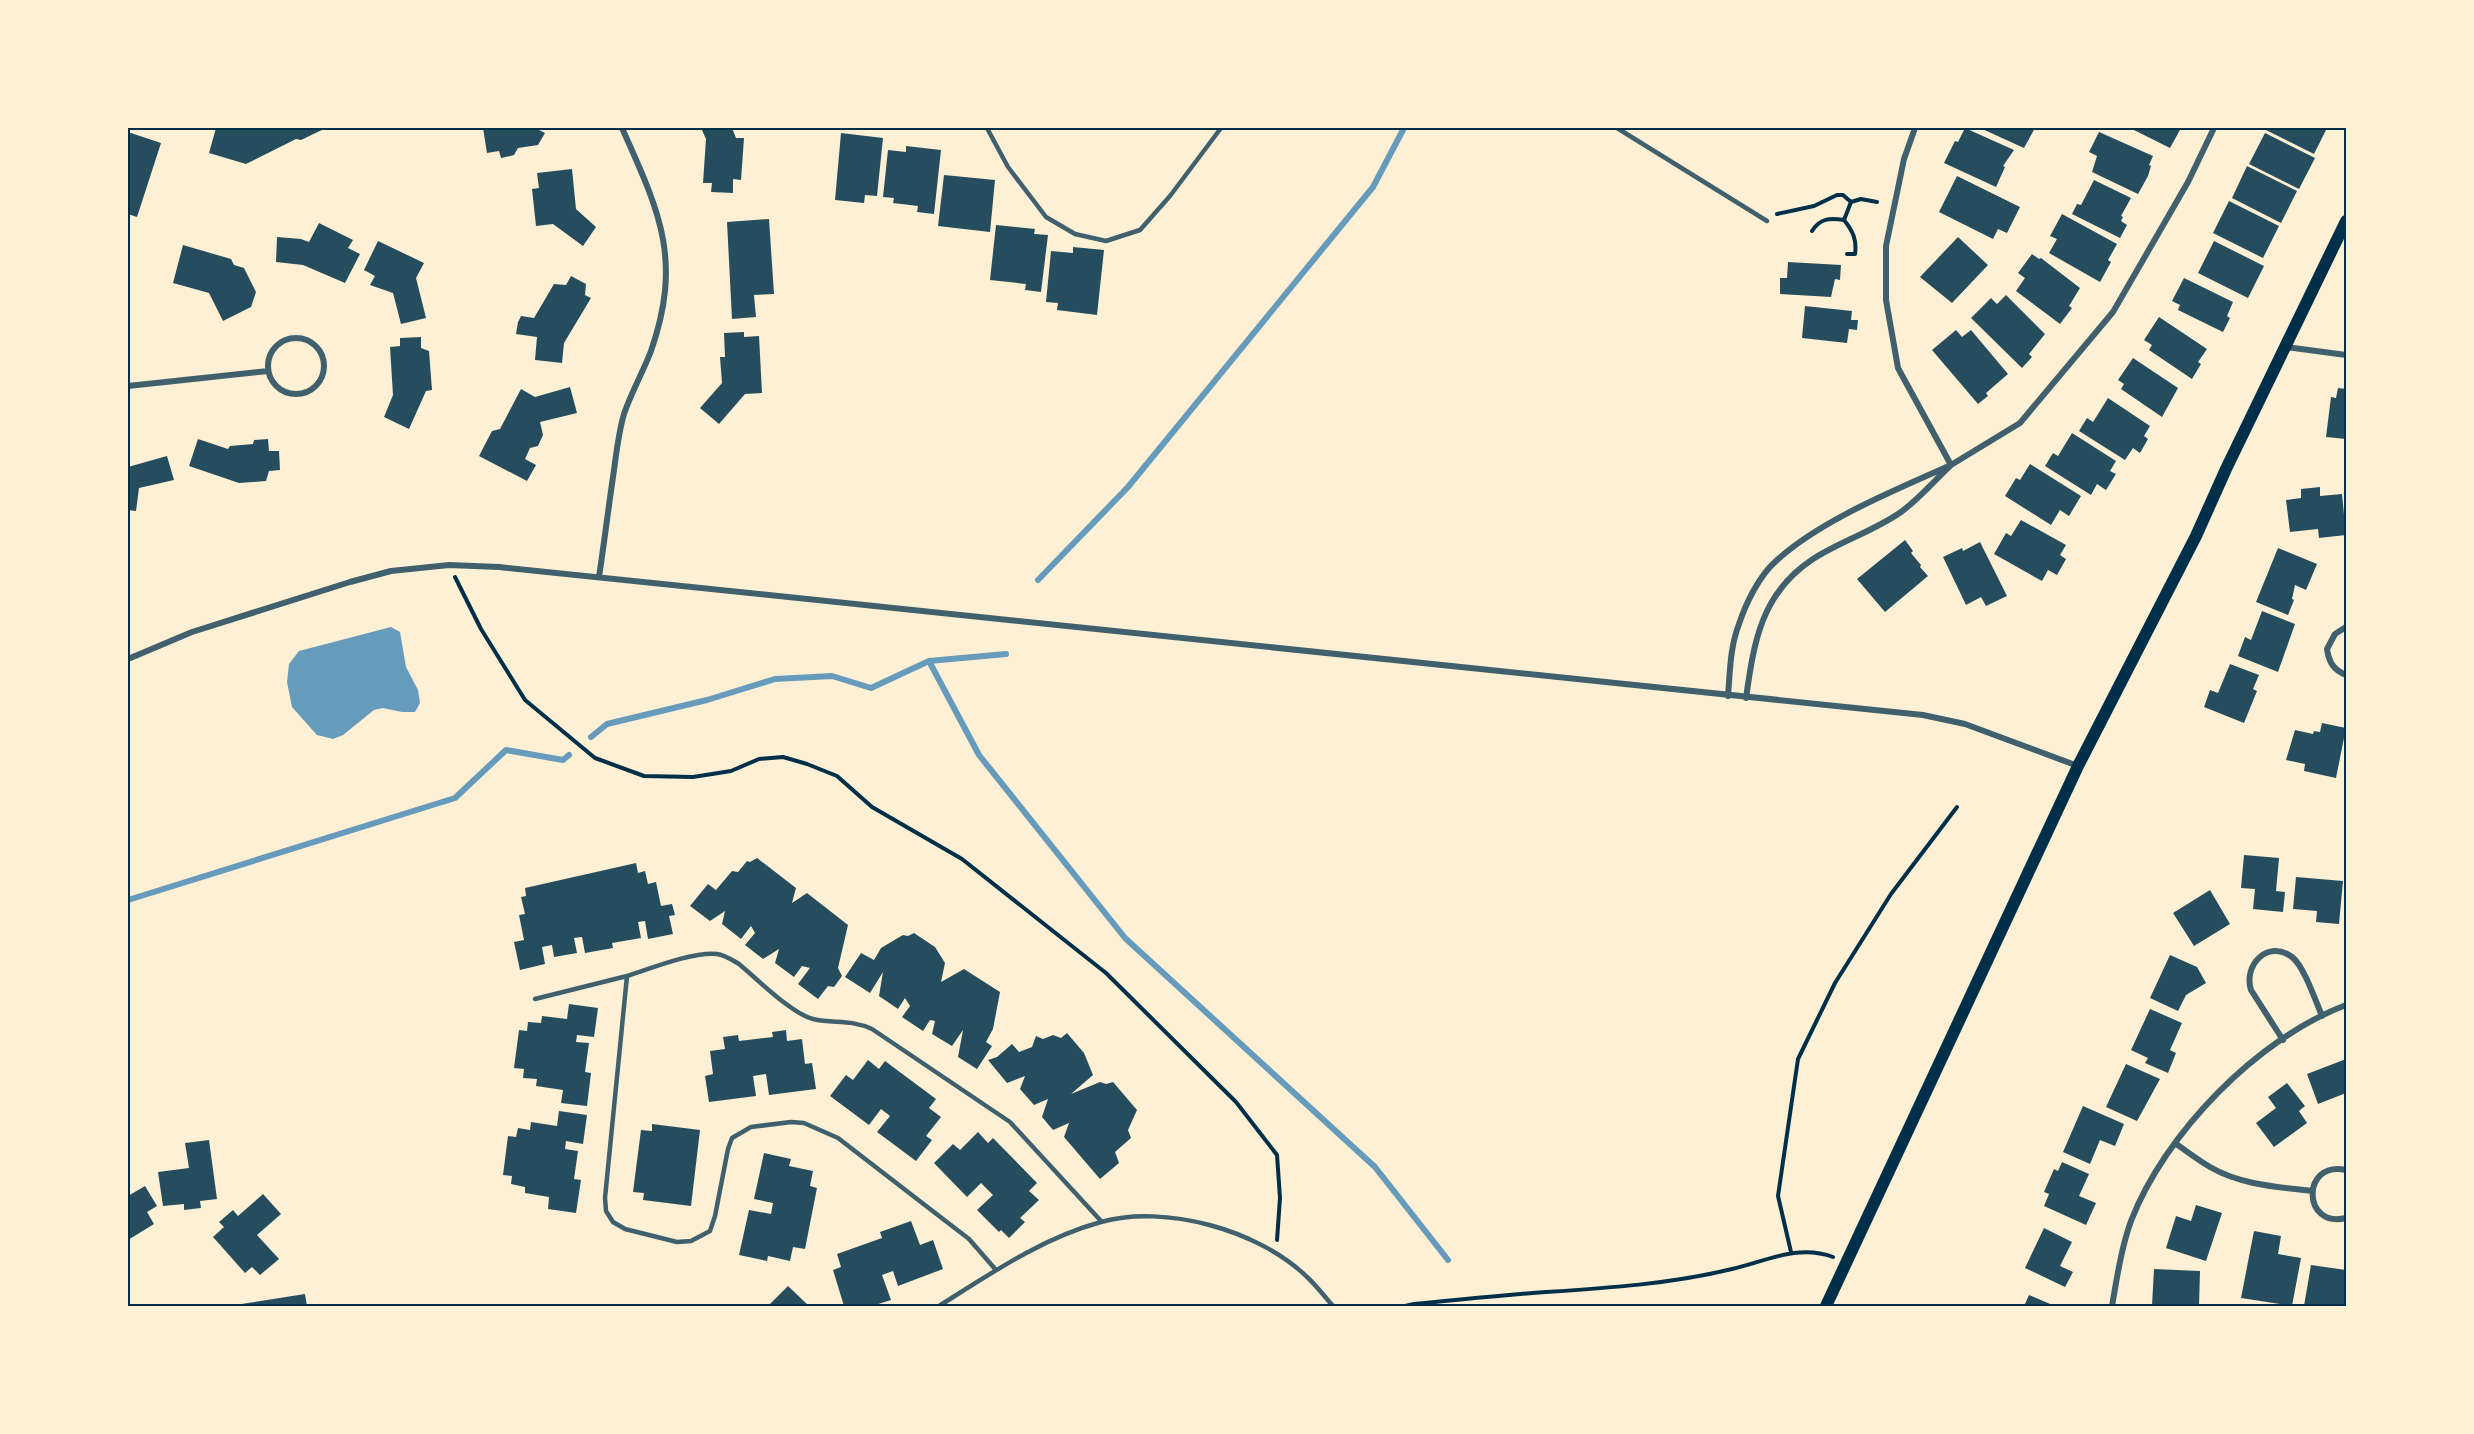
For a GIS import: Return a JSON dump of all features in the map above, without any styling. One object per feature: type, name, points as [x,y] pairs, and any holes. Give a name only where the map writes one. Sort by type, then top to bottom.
[{"type":"main road","points":[[1826,1306],[2078,766],[2196,536],[2346,221]]},
{"type":"street","points":[[599,577],[624,414],[651,350],[662,308],[667,276],[661,223],[648,185],[622,128]]},
{"type":"street","points":[[1915,128],[1904,159],[1886,246],[1886,300],[1898,368],[1951,465]]},
{"type":"street","points":[[1728,696],[1732,645],[1739,623],[1751,598],[1774,562],[1801,542],[1861,507],[1951,465],[2020,423],[2113,312],[2188,182],[2214,128]]},
{"type":"street","points":[[292,338],[309,341],[316,346],[324,362],[322,379],[310,392],[301,394],[284,392],[271,380],[268,371],[268,362],[276,346],[292,338]]},
{"type":"street","points":[[2285,347],[2346,355]]},
{"type":"street","points":[[128,386],[268,371]]},
{"type":"street","points":[[1746,698],[1757,634],[1775,597],[1791,577],[1812,560],[1901,512],[1951,465]]},
{"type":"street","points":[[128,659],[192,632],[350,582],[391,571],[448,565],[599,577],[1923,715],[1965,724],[2078,766]]},
{"type":"street","points":[[2346,627],[2335,634],[2327,649],[2332,665],[2338,672],[2346,675]]},
{"type":"street","points":[[2283,1040],[2249,983],[2251,967],[2262,955],[2270,952],[2285,953],[2298,962],[2322,1016]]},
{"type":"street","points":[[2112,1306],[2119,1265],[2132,1221],[2149,1186],[2175,1143],[2243,1070],[2304,1026],[2346,1005]]},
{"type":"street","points":[[2175,1143],[2212,1168],[2246,1181],[2273,1187],[2312,1191]]},
{"type":"street","points":[[2346,1170],[2336,1168],[2328,1170],[2320,1175],[2312,1191],[2316,1208],[2322,1215],[2330,1219],[2346,1218]]},
{"type":"lane","points":[[987,128],[1008,167],[1046,217],[1075,234],[1106,241],[1140,230],[1170,196],[1221,128]]},
{"type":"lane","points":[[1617,128],[1765,220]]},
{"type":"lane","points":[[535,999],[702,955],[717,954],[729,958],[799,1013],[814,1020],[860,1023],[872,1029],[1010,1122],[1101,1221]]},
{"type":"lane","points":[[627,976],[605,1198],[606,1211],[614,1222],[625,1228],[677,1242],[691,1241],[700,1237],[710,1231],[715,1216],[732,1138],[751,1127],[804,1123],[838,1138],[969,1239],[996,1270]]},
{"type":"lane","points":[[939,1306],[1018,1256],[1101,1221],[1142,1217],[1213,1224],[1268,1248],[1305,1275],[1333,1306]]},
{"type":"path","points":[[1765,220],[1814,206],[1837,195],[1843,195],[1851,202]]},
{"type":"path","points":[[1851,202],[1861,199],[1877,202]]},
{"type":"path","points":[[1844,220],[1851,202]]},
{"type":"path","points":[[1812,231],[1816,224],[1826,219],[1844,220],[1851,228],[1856,243],[1855,254],[1847,254]]},
{"type":"path","points":[[448,565],[482,629],[525,700],[595,758],[644,776],[693,777],[731,771],[759,759],[783,757],[837,776],[872,807],[962,859],[1107,973],[1236,1102],[1277,1155],[1280,1198],[1276,1242]]},
{"type":"path","points":[[1791,1252],[1778,1196],[1798,1059],[1835,983],[1891,894],[1957,807]]},
{"type":"path","points":[[1405,1306],[1509,1295],[1649,1285],[1731,1269],[1791,1252],[1820,1252],[1847,1262]]},
{"type":"water","points":[[391,627],[400,632],[406,667],[418,690],[420,703],[415,712],[383,708],[374,710],[343,735],[333,739],[317,735],[292,707],[287,682],[289,664],[299,651]]},
{"type":"building","points":[[216,128],[326,128],[301,140],[296,139],[246,164],[209,153]]},
{"type":"building","points":[[483,128],[535,128],[545,133],[538,145],[518,148],[514,155],[501,158],[499,151],[487,153]]},
{"type":"building","points":[[701,128],[732,128],[736,138],[744,138],[741,180],[733,179],[733,193],[711,192],[712,183],[703,183],[706,139]]},
{"type":"building","points":[[1965,128],[2014,150],[2003,166],[2005,167],[1996,187],[1944,163],[1955,141],[1958,142]]},
{"type":"building","points":[[1980,128],[2035,128],[2024,148]]},
{"type":"building","points":[[2130,128],[2181,128],[2170,148]]},
{"type":"building","points":[[2262,128],[2327,128],[2314,154]]},
{"type":"building","points":[[128,132],[161,143],[137,217],[128,214]]},
{"type":"building","points":[[2099,132],[2153,156],[2148,176],[2138,194],[2092,172],[2097,156],[2089,152]]},
{"type":"building","points":[[841,133],[883,138],[877,196],[865,195],[864,203],[835,200]]},
{"type":"building","points":[[2265,133],[2315,158],[2299,189],[2249,164]]},
{"type":"building","points":[[906,146],[941,150],[934,214],[917,212],[918,206],[893,203],[894,198],[883,197],[888,150],[906,152]]},
{"type":"building","points":[[2247,166],[2297,191],[2281,223],[2232,198]]},
{"type":"building","points":[[572,169],[576,209],[596,227],[583,246],[553,224],[536,226],[532,189],[539,188],[537,173]]},
{"type":"building","points":[[944,175],[995,180],[990,232],[938,226]]},
{"type":"building","points":[[1957,176],[2020,207],[2007,233],[1998,229],[1993,239],[1939,212]]},
{"type":"building","points":[[2094,180],[2131,198],[2121,216],[2123,217],[2121,221],[2127,225],[2120,238],[2072,214],[2077,204],[2081,205]]},
{"type":"building","points":[[2229,201],[2279,226],[2263,258],[2213,233]]},
{"type":"building","points":[[2062,214],[2117,244],[2108,260],[2111,262],[2100,282],[2049,253],[2057,239],[2050,236]]},
{"type":"building","points":[[769,219],[774,294],[754,295],[756,317],[732,319],[727,222]]},
{"type":"building","points":[[319,223],[353,240],[348,248],[360,254],[345,283],[303,265],[276,262],[277,237],[309,242]]},
{"type":"building","points":[[996,225],[1035,229],[1034,234],[1048,235],[1041,292],[1025,290],[1026,284],[990,280]]},
{"type":"building","points":[[1958,237],[1988,265],[1952,303],[1920,277]]},
{"type":"building","points":[[378,241],[424,263],[416,278],[426,318],[401,324],[393,293],[370,285],[375,276],[364,270]]},
{"type":"building","points":[[2214,241],[2264,266],[2248,298],[2198,273]]},
{"type":"building","points":[[183,245],[231,259],[234,265],[244,268],[256,292],[251,307],[223,321],[209,293],[173,283]]},
{"type":"building","points":[[1073,247],[1104,250],[1097,315],[1057,310],[1058,303],[1046,302],[1051,251],[1073,253]]},
{"type":"building","points":[[2032,254],[2041,258],[2080,288],[2069,306],[2072,308],[2060,324],[2016,291],[2025,278],[2018,273]]},
{"type":"building","points":[[1788,262],[1841,265],[1840,280],[1835,279],[1831,297],[1780,294],[1780,278],[1787,278]]},
{"type":"building","points":[[571,276],[586,284],[585,295],[591,298],[564,343],[562,363],[535,360],[537,337],[516,334],[518,322],[521,316],[534,318],[554,284],[566,285]]},
{"type":"building","points":[[2184,278],[2233,302],[2227,316],[2230,318],[2223,332],[2178,310],[2180,305],[2172,301]]},
{"type":"building","points":[[2006,295],[2045,334],[2029,354],[2032,357],[2022,368],[1971,318],[1991,298],[1997,304]]},
{"type":"building","points":[[1805,306],[1852,311],[1851,320],[1858,320],[1857,330],[1849,329],[1847,343],[1802,338]]},
{"type":"building","points":[[2159,317],[2207,349],[2198,362],[2201,364],[2192,379],[2149,350],[2152,345],[2144,340]]},
{"type":"building","points":[[1956,330],[1962,337],[1971,330],[2008,374],[1986,393],[1988,396],[1978,404],[1932,350]]},
{"type":"building","points":[[744,332],[744,337],[759,336],[762,393],[745,394],[719,424],[700,408],[722,383],[720,357],[725,357],[724,333]]},
{"type":"building","points":[[421,337],[421,348],[429,351],[432,390],[426,391],[409,429],[384,417],[393,395],[390,347],[400,346],[400,338]]},
{"type":"building","points":[[2133,358],[2178,388],[2162,417],[2121,389],[2124,384],[2118,380]]},
{"type":"building","points":[[570,387],[577,413],[540,422],[543,435],[538,446],[530,448],[525,459],[536,465],[527,481],[479,456],[492,431],[500,429],[521,389],[535,397]]},
{"type":"building","points":[[2338,388],[2346,389],[2346,439],[2326,437],[2331,397],[2336,398]]},
{"type":"building","points":[[2108,398],[2150,426],[2144,436],[2148,439],[2140,453],[2133,448],[2125,460],[2079,431],[2087,418],[2093,422]]},
{"type":"building","points":[[2072,433],[2116,461],[2110,471],[2116,474],[2106,490],[2097,484],[2091,495],[2045,466],[2053,453],[2058,456]]},
{"type":"building","points":[[198,439],[228,449],[230,446],[253,444],[254,440],[268,439],[269,451],[279,451],[280,470],[269,471],[266,481],[239,483],[189,466]]},
{"type":"building","points":[[167,456],[174,480],[139,488],[136,511],[128,510],[128,467]]},
{"type":"building","points":[[2030,464],[2081,496],[2069,516],[2060,510],[2051,525],[2005,496],[2016,478],[2020,480]]},
{"type":"building","points":[[2320,487],[2320,496],[2342,494],[2346,535],[2319,538],[2318,529],[2290,532],[2286,500],[2301,498],[2301,489]]},
{"type":"building","points":[[2021,520],[2066,545],[2060,555],[2066,559],[2057,575],[2048,570],[2042,581],[1994,554],[2006,533],[2011,536]]},
{"type":"building","points":[[1905,540],[1913,551],[1911,553],[1928,576],[1885,612],[1857,579]]},
{"type":"building","points":[[1980,542],[2007,596],[1986,606],[1981,597],[1966,605],[1943,557],[1962,548],[1963,551]]},
{"type":"building","points":[[2278,548],[2317,564],[2306,590],[2295,585],[2292,599],[2294,600],[2288,615],[2256,602]]},
{"type":"building","points":[[2262,611],[2295,624],[2278,672],[2238,656],[2245,637],[2251,640]]},
{"type":"building","points":[[2230,664],[2259,675],[2253,689],[2257,691],[2244,723],[2204,707],[2210,690],[2218,693]]},
{"type":"building","points":[[2322,723],[2346,728],[2336,778],[2304,771],[2305,764],[2286,760],[2295,730],[2313,734],[2314,731],[2320,732]]},
{"type":"building","points":[[2244,855],[2279,858],[2276,891],[2285,892],[2283,912],[2253,909],[2255,889],[2241,888]]},
{"type":"building","points":[[757,858],[796,888],[792,903],[807,893],[848,925],[838,968],[842,976],[834,987],[828,986],[818,999],[798,984],[810,968],[802,966],[794,977],[775,963],[779,949],[763,959],[745,945],[755,933],[751,926],[741,939],[722,924],[725,911],[710,921],[690,906],[708,884],[716,890],[732,871],[738,872],[747,861],[750,862]]},
{"type":"building","points":[[636,863],[638,873],[645,871],[648,884],[656,882],[661,906],[672,904],[675,915],[669,916],[673,934],[648,939],[645,921],[638,922],[641,938],[612,943],[613,948],[585,953],[582,937],[574,938],[577,953],[554,957],[552,945],[542,947],[545,964],[520,970],[514,942],[524,940],[519,915],[525,914],[521,897],[526,896],[525,888]]},
{"type":"building","points":[[2296,877],[2343,881],[2339,924],[2316,922],[2317,911],[2293,909]]},
{"type":"building","points":[[2210,890],[2230,924],[2194,946],[2173,913]]},
{"type":"building","points":[[914,933],[935,947],[945,963],[941,982],[964,969],[1000,992],[993,1029],[986,1042],[992,1046],[977,1069],[958,1057],[963,1030],[952,1046],[932,1034],[935,1021],[930,1020],[923,1031],[902,1017],[910,1006],[905,998],[898,1009],[879,996],[883,972],[870,993],[845,977],[861,953],[874,960],[881,948],[903,935],[908,936]]},
{"type":"building","points":[[2170,955],[2197,967],[2206,983],[2186,995],[2178,1011],[2150,998]]},
{"type":"building","points":[[569,1004],[598,1008],[594,1037],[577,1035],[576,1042],[589,1043],[585,1072],[591,1073],[587,1106],[561,1103],[563,1090],[536,1086],[537,1079],[523,1078],[524,1069],[514,1068],[519,1030],[527,1031],[528,1022],[541,1023],[542,1016],[567,1019]]},
{"type":"building","points":[[2150,1009],[2182,1023],[2170,1050],[2176,1053],[2168,1073],[2145,1063],[2148,1058],[2131,1050]]},
{"type":"building","points":[[786,1030],[787,1041],[802,1039],[805,1064],[812,1063],[816,1089],[769,1095],[766,1074],[753,1076],[756,1096],[709,1102],[705,1076],[713,1074],[710,1051],[725,1049],[723,1037],[738,1035],[739,1041],[773,1037],[772,1032]]},
{"type":"building","points":[[1067,1033],[1084,1053],[1093,1075],[1071,1094],[1100,1082],[1106,1084],[1113,1082],[1137,1110],[1128,1130],[1131,1138],[1115,1152],[1119,1163],[1100,1179],[1064,1137],[1069,1123],[1053,1130],[1042,1117],[1048,1099],[1034,1105],[1020,1089],[1025,1076],[1007,1083],[988,1060],[997,1057],[1012,1044],[1019,1052],[1032,1047],[1036,1036],[1043,1039],[1053,1035],[1061,1038]]},
{"type":"building","points":[[2346,1059],[2346,1093],[2318,1104],[2307,1074]]},
{"type":"building","points":[[868,1060],[879,1069],[885,1061],[936,1099],[929,1108],[941,1117],[926,1136],[932,1140],[916,1161],[877,1132],[890,1116],[881,1109],[869,1125],[830,1096],[846,1075],[853,1080]]},
{"type":"building","points":[[2126,1064],[2160,1079],[2137,1121],[2106,1107]]},
{"type":"building","points":[[2287,1083],[2305,1106],[2299,1111],[2307,1123],[2274,1147],[2256,1123],[2276,1108],[2268,1097]]},
{"type":"building","points":[[2083,1106],[2124,1124],[2115,1146],[2100,1140],[2090,1164],[2063,1152]]},
{"type":"building","points":[[559,1111],[587,1115],[583,1144],[566,1141],[565,1149],[578,1151],[574,1179],[581,1180],[576,1213],[548,1209],[549,1197],[525,1193],[525,1187],[511,1184],[512,1176],[503,1175],[508,1136],[516,1137],[518,1128],[530,1130],[531,1122],[557,1126]]},
{"type":"building","points":[[652,1124],[700,1130],[691,1206],[643,1200],[644,1193],[633,1192],[641,1130],[652,1131]]},
{"type":"building","points":[[978,1132],[988,1143],[993,1138],[1037,1183],[1029,1191],[1039,1200],[1020,1218],[1025,1222],[1009,1238],[1001,1230],[999,1232],[977,1210],[993,1195],[981,1183],[967,1197],[934,1163],[953,1144],[960,1150]]},
{"type":"building","points":[[209,1140],[217,1199],[200,1201],[201,1208],[184,1210],[184,1204],[163,1206],[158,1172],[189,1168],[185,1143]]},
{"type":"building","points":[[764,1153],[791,1159],[789,1166],[813,1171],[810,1186],[817,1188],[805,1249],[793,1247],[790,1261],[768,1256],[767,1261],[739,1255],[749,1210],[771,1214],[773,1203],[754,1199]]},
{"type":"building","points":[[2062,1162],[2089,1174],[2079,1196],[2096,1203],[2086,1225],[2044,1206],[2049,1194],[2044,1192],[2054,1169],[2058,1171]]},
{"type":"building","points":[[145,1186],[157,1206],[147,1212],[154,1224],[128,1240],[128,1196]]},
{"type":"building","points":[[263,1194],[281,1214],[257,1235],[279,1259],[260,1275],[252,1267],[245,1273],[213,1237],[224,1227],[219,1222],[233,1210],[238,1216]]},
{"type":"building","points":[[2196,1205],[2222,1213],[2206,1261],[2166,1248],[2176,1216],[2191,1221]]},
{"type":"building","points":[[911,1221],[920,1245],[933,1240],[943,1269],[898,1286],[893,1271],[882,1275],[891,1300],[872,1306],[844,1306],[833,1270],[841,1267],[837,1254],[882,1238],[880,1232]]},
{"type":"building","points":[[2044,1228],[2072,1242],[2060,1266],[2073,1272],[2065,1287],[2025,1268]]},
{"type":"building","points":[[2254,1231],[2281,1236],[2278,1254],[2301,1258],[2292,1306],[2241,1298]]},
{"type":"building","points":[[2311,1265],[2346,1270],[2346,1306],[2304,1306]]},
{"type":"building","points":[[2154,1269],[2200,1271],[2199,1306],[2152,1306]]},
{"type":"building","points":[[788,1286],[809,1306],[768,1306]]},
{"type":"building","points":[[305,1294],[307,1306],[235,1306],[235,1305]]},
{"type":"building","points":[[2029,1295],[2055,1306],[2024,1306]]},
{"type":"waterway","points":[[1038,580],[1128,487],[1373,187],[1404,128]]},
{"type":"waterway","points":[[591,737],[607,724],[707,700],[775,679],[832,676],[871,688],[929,661],[1006,654]]},
{"type":"waterway","points":[[929,661],[979,755],[1125,938],[1375,1167],[1448,1260]]},
{"type":"waterway","points":[[128,900],[455,798],[506,750],[563,760],[569,755]]}]
